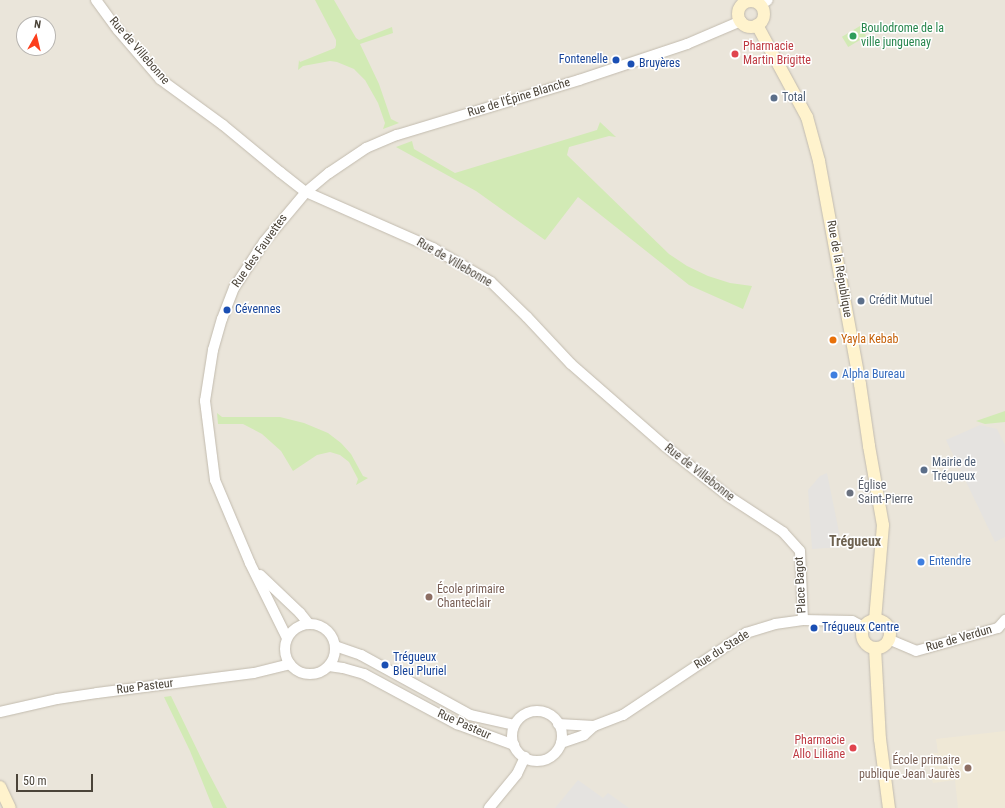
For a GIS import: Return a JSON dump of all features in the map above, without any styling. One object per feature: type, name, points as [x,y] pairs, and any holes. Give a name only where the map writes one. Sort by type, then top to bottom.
[{"type":"main road","points":[[745,1],[764,2],[764,16],[757,26],[746,26],[741,21],[738,13],[745,1]]},
{"type":"main road","name":"Rue de la République","points":[[757,26],[807,117],[819,160],[860,384],[868,446],[883,525],[875,621]]},
{"type":"main road","points":[[875,621],[881,622],[887,627],[888,639],[883,646],[875,648],[866,644],[863,640],[862,631],[864,627],[875,621]]},
{"type":"main road","points":[[875,648],[880,739],[889,808]]},
{"type":"main road","points":[[0,787],[10,808]]},
{"type":"street","name":"Rue de Villebonne","points":[[96,0],[118,30],[160,79],[306,192],[433,248],[491,282],[527,317],[571,364],[664,446],[728,496],[783,532]]},
{"type":"street","name":"Rue de l'Épine Blanche","points":[[306,192],[329,173],[366,148],[397,135],[587,78],[687,44],[741,21]]},
{"type":"street","name":"Rue des Fauvettes","points":[[287,638],[254,569],[215,480],[205,401],[213,350],[234,288],[264,242],[306,192]]},
{"type":"street","name":"Place Bagot","points":[[783,532],[800,551],[803,620]]},
{"type":"street","name":"Rue des Fauvettes","points":[[254,569],[309,624]]},
{"type":"street","name":"Rue du Stade","points":[[594,726],[623,716],[746,633],[775,624],[803,620],[852,621],[864,627]]},
{"type":"street","name":"Rue de Verdun","points":[[888,639],[916,651],[998,628],[1005,620]]},
{"type":"street","points":[[309,624],[323,628],[333,639],[335,646],[333,660],[328,666],[316,674],[309,674],[295,669],[290,664],[285,652],[287,638],[296,628],[309,624]]},
{"type":"street","name":"Rue Pasteur","points":[[335,646],[362,655],[470,715],[514,725]]},
{"type":"street","name":"Rue Pasteur","points":[[0,712],[57,700],[254,673],[290,664]]},
{"type":"street","name":"Rue Pasteur","points":[[328,666],[343,668],[364,674],[456,724],[514,745]]},
{"type":"street","points":[[533,711],[548,714],[558,724],[561,730],[561,743],[554,754],[548,758],[532,760],[518,752],[512,738],[514,725],[519,718],[533,711]]},
{"type":"street","points":[[558,724],[594,726]]},
{"type":"street","points":[[561,743],[584,735],[594,726]]},
{"type":"street","points":[[489,808],[517,774],[525,757]]},
{"type":"shaded area","points":[[0,0],[1005,0],[1005,808],[0,808]]},
{"type":"shaded area","points":[[980,425],[997,429],[1005,445],[1005,537],[995,542],[946,440]]},
{"type":"shaded area","points":[[827,473],[842,547],[812,549],[808,490],[820,476]]},
{"type":"shaded area","name":"École primaire publique Jean Jaurès","points":[[1005,731],[1005,808],[958,808],[955,780],[933,783],[932,780],[929,756],[931,753],[938,753],[936,739]]},
{"type":"shaded area","points":[[578,780],[603,798],[608,793],[629,808],[555,808]]},
{"type":"green space","points":[[315,0],[334,0],[356,38],[359,40],[392,27],[393,33],[360,44],[379,84],[391,119],[399,123],[383,129],[385,123],[378,103],[365,80],[354,69],[337,62],[330,61],[303,66],[298,70],[299,60],[300,62],[335,48],[336,45],[336,40]]},
{"type":"green space","name":"Boulodrome de la ville junguenay","points":[[860,26],[866,36],[848,47],[842,37]]},
{"type":"green space","points":[[600,122],[616,137],[609,136],[569,147],[567,155],[669,254],[687,266],[708,276],[730,283],[752,286],[743,309],[689,285],[578,197],[545,240],[476,191],[396,147],[412,141],[414,149],[455,173],[597,130]]},
{"type":"green space","points":[[1005,411],[1005,422],[985,424],[976,421]]},
{"type":"green space","points":[[217,413],[222,417],[280,417],[304,423],[328,433],[341,443],[351,454],[363,476],[368,478],[356,485],[358,479],[349,462],[340,455],[330,452],[317,455],[293,471],[281,451],[262,434],[243,424],[218,424]]},
{"type":"green space","points":[[171,696],[227,808],[213,808],[190,751],[164,697]]},
{"type":"place","name":"Boulodrome de la ville junguenay","points":[[853,36]]},
{"type":"place","name":"Pharmacie Martin Brigitte","points":[[735,54]]},
{"type":"place","name":"Fontenelle","points":[[616,60]]},
{"type":"place","name":"Bruyères","points":[[631,64]]},
{"type":"place","name":"Total","points":[[774,98]]},
{"type":"place","name":"Crédit Mutuel","points":[[861,301]]},
{"type":"place","name":"Cévennes","points":[[227,310]]},
{"type":"place","name":"Yayla Kebab","points":[[833,340]]},
{"type":"place","name":"Alpha Bureau","points":[[834,375]]},
{"type":"place","name":"Mairie de Trégueux","points":[[924,470]]},
{"type":"place","name":"Église Saint-Pierre","points":[[850,493]]},
{"type":"place","name":"Entendre","points":[[921,562]]},
{"type":"place","name":"École primaire Chanteclair","points":[[429,597]]},
{"type":"place","name":"Trégueux Centre","points":[[814,628]]},
{"type":"place","name":"Trégueux Bleu Pluriel","points":[[385,665]]},
{"type":"place","name":"Pharmacie Allo Liliane","points":[[853,748]]},
{"type":"place","name":"École primaire publique Jean Jaurès","points":[[968,768]]},
{"type":"district","name":"Trégueux","points":[[855,541]]}]
